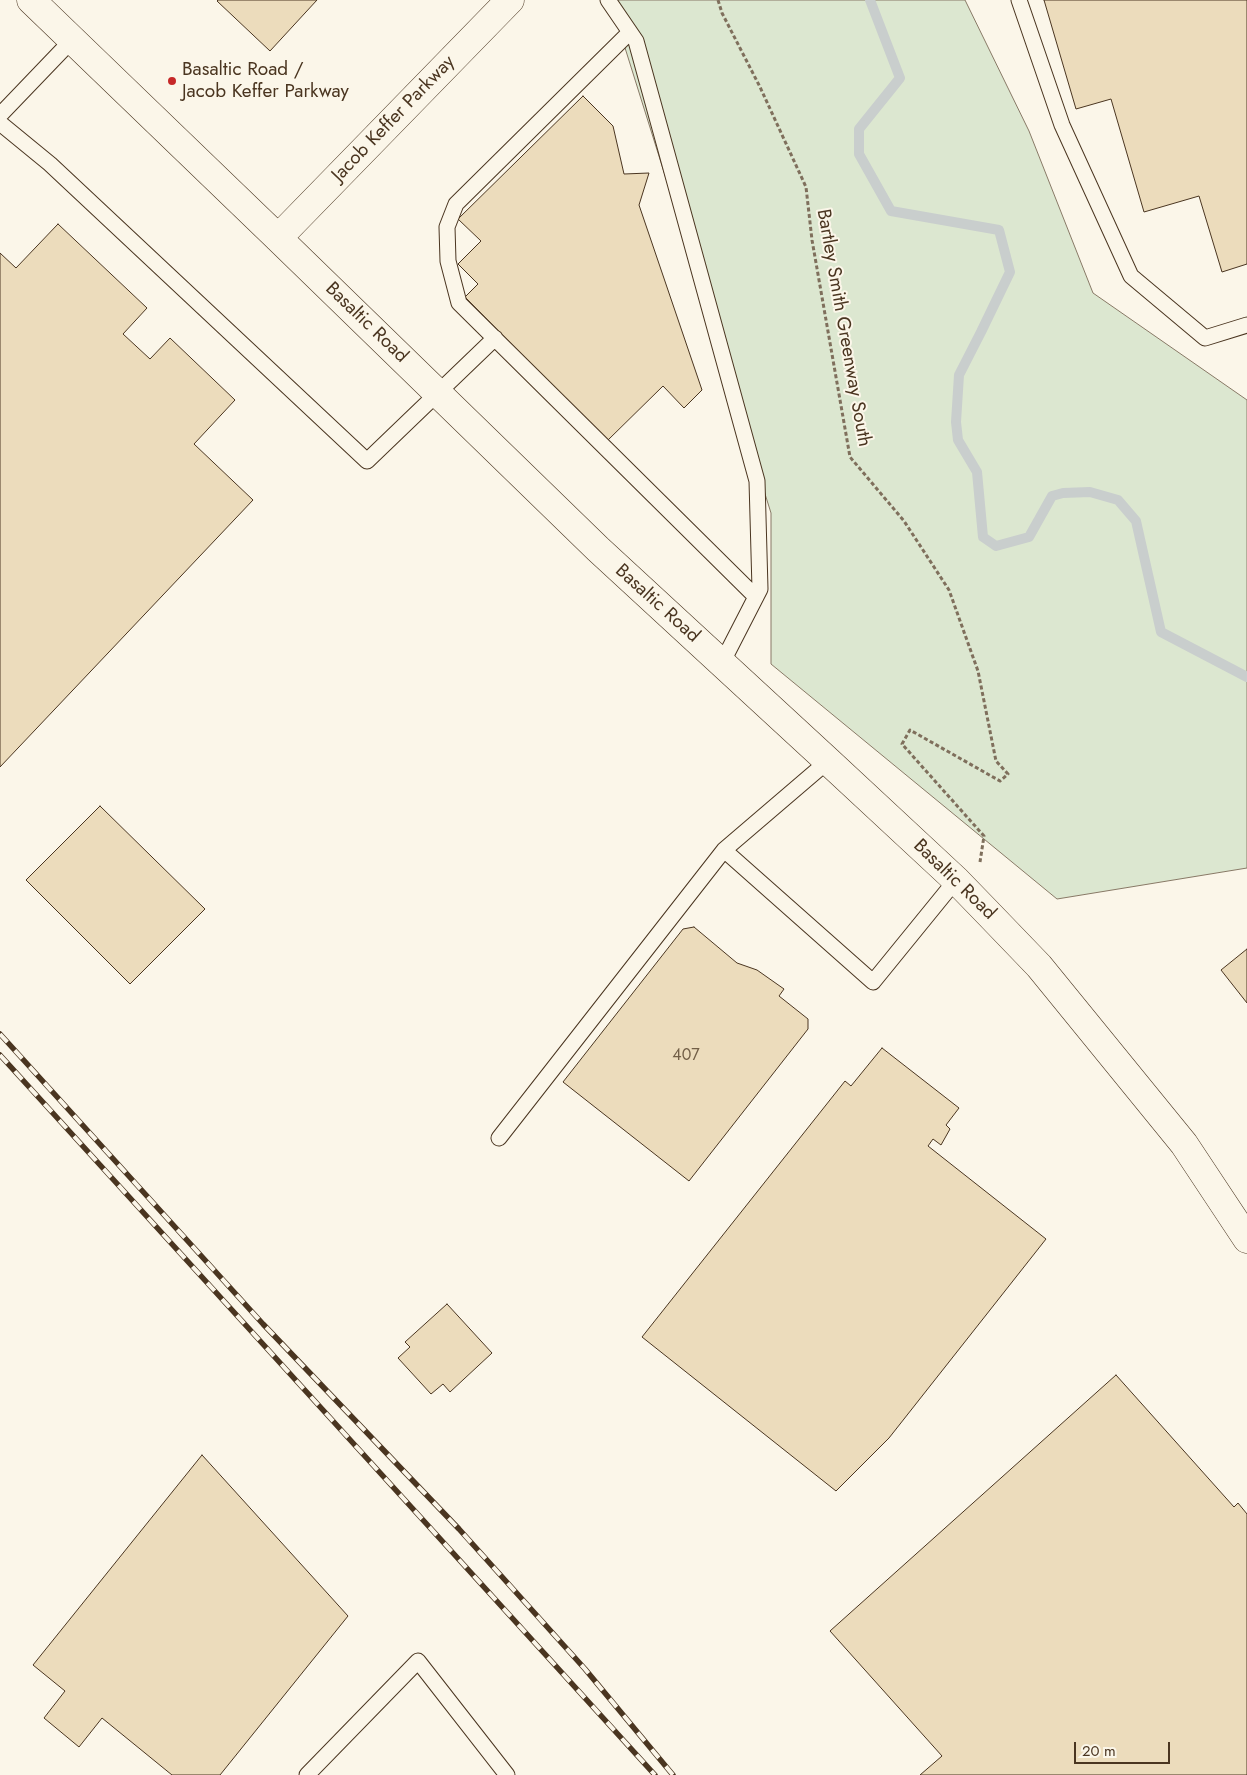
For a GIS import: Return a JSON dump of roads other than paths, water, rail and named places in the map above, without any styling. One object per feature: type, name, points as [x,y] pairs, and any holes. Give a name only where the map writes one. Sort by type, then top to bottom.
[{"type":"street","name":"Basaltic Road","points":[[30,0],[598,549],[956,880],[1039,966],[1184,1144],[1247,1240]]},
{"type":"street","name":"Jacob Keffer Parkway","points":[[278,238],[510,0]]},
{"type":"lane","points":[[608,0],[636,40],[757,481],[760,589],[722,663]]},
{"type":"lane","points":[[1019,0],[1062,125],[1131,276],[1205,338],[1247,325]]},
{"type":"lane","points":[[630,32],[456,204],[447,227],[448,261],[459,303],[756,597]]},
{"type":"lane","points":[[0,115],[72,40]]},
{"type":"lane","points":[[0,123],[50,164],[367,462],[495,338]]},
{"type":"lane","points":[[499,1138],[724,850],[828,761]]},
{"type":"lane","points":[[724,850],[873,982],[956,880]]},
{"type":"lane","points":[[307,1775],[418,1661],[507,1775]]},
{"type":"waterway","points":[[870,0],[900,78],[859,129],[859,154],[891,211],[999,230],[1010,272],[959,375],[956,422],[958,440],[977,472],[983,537],[996,546],[1029,537],[1052,496],[1063,493],[1090,492],[1118,500],[1136,521],[1161,632],[1247,677]]},
{"type":"railway","points":[[0,1034],[263,1324],[459,1529],[585,1669],[673,1775]]},
{"type":"railway","points":[[0,1055],[655,1775]]},
{"type":"place","name":"Basaltic Road / Jacob Keffer Parkway","points":[[172,81]]}]
